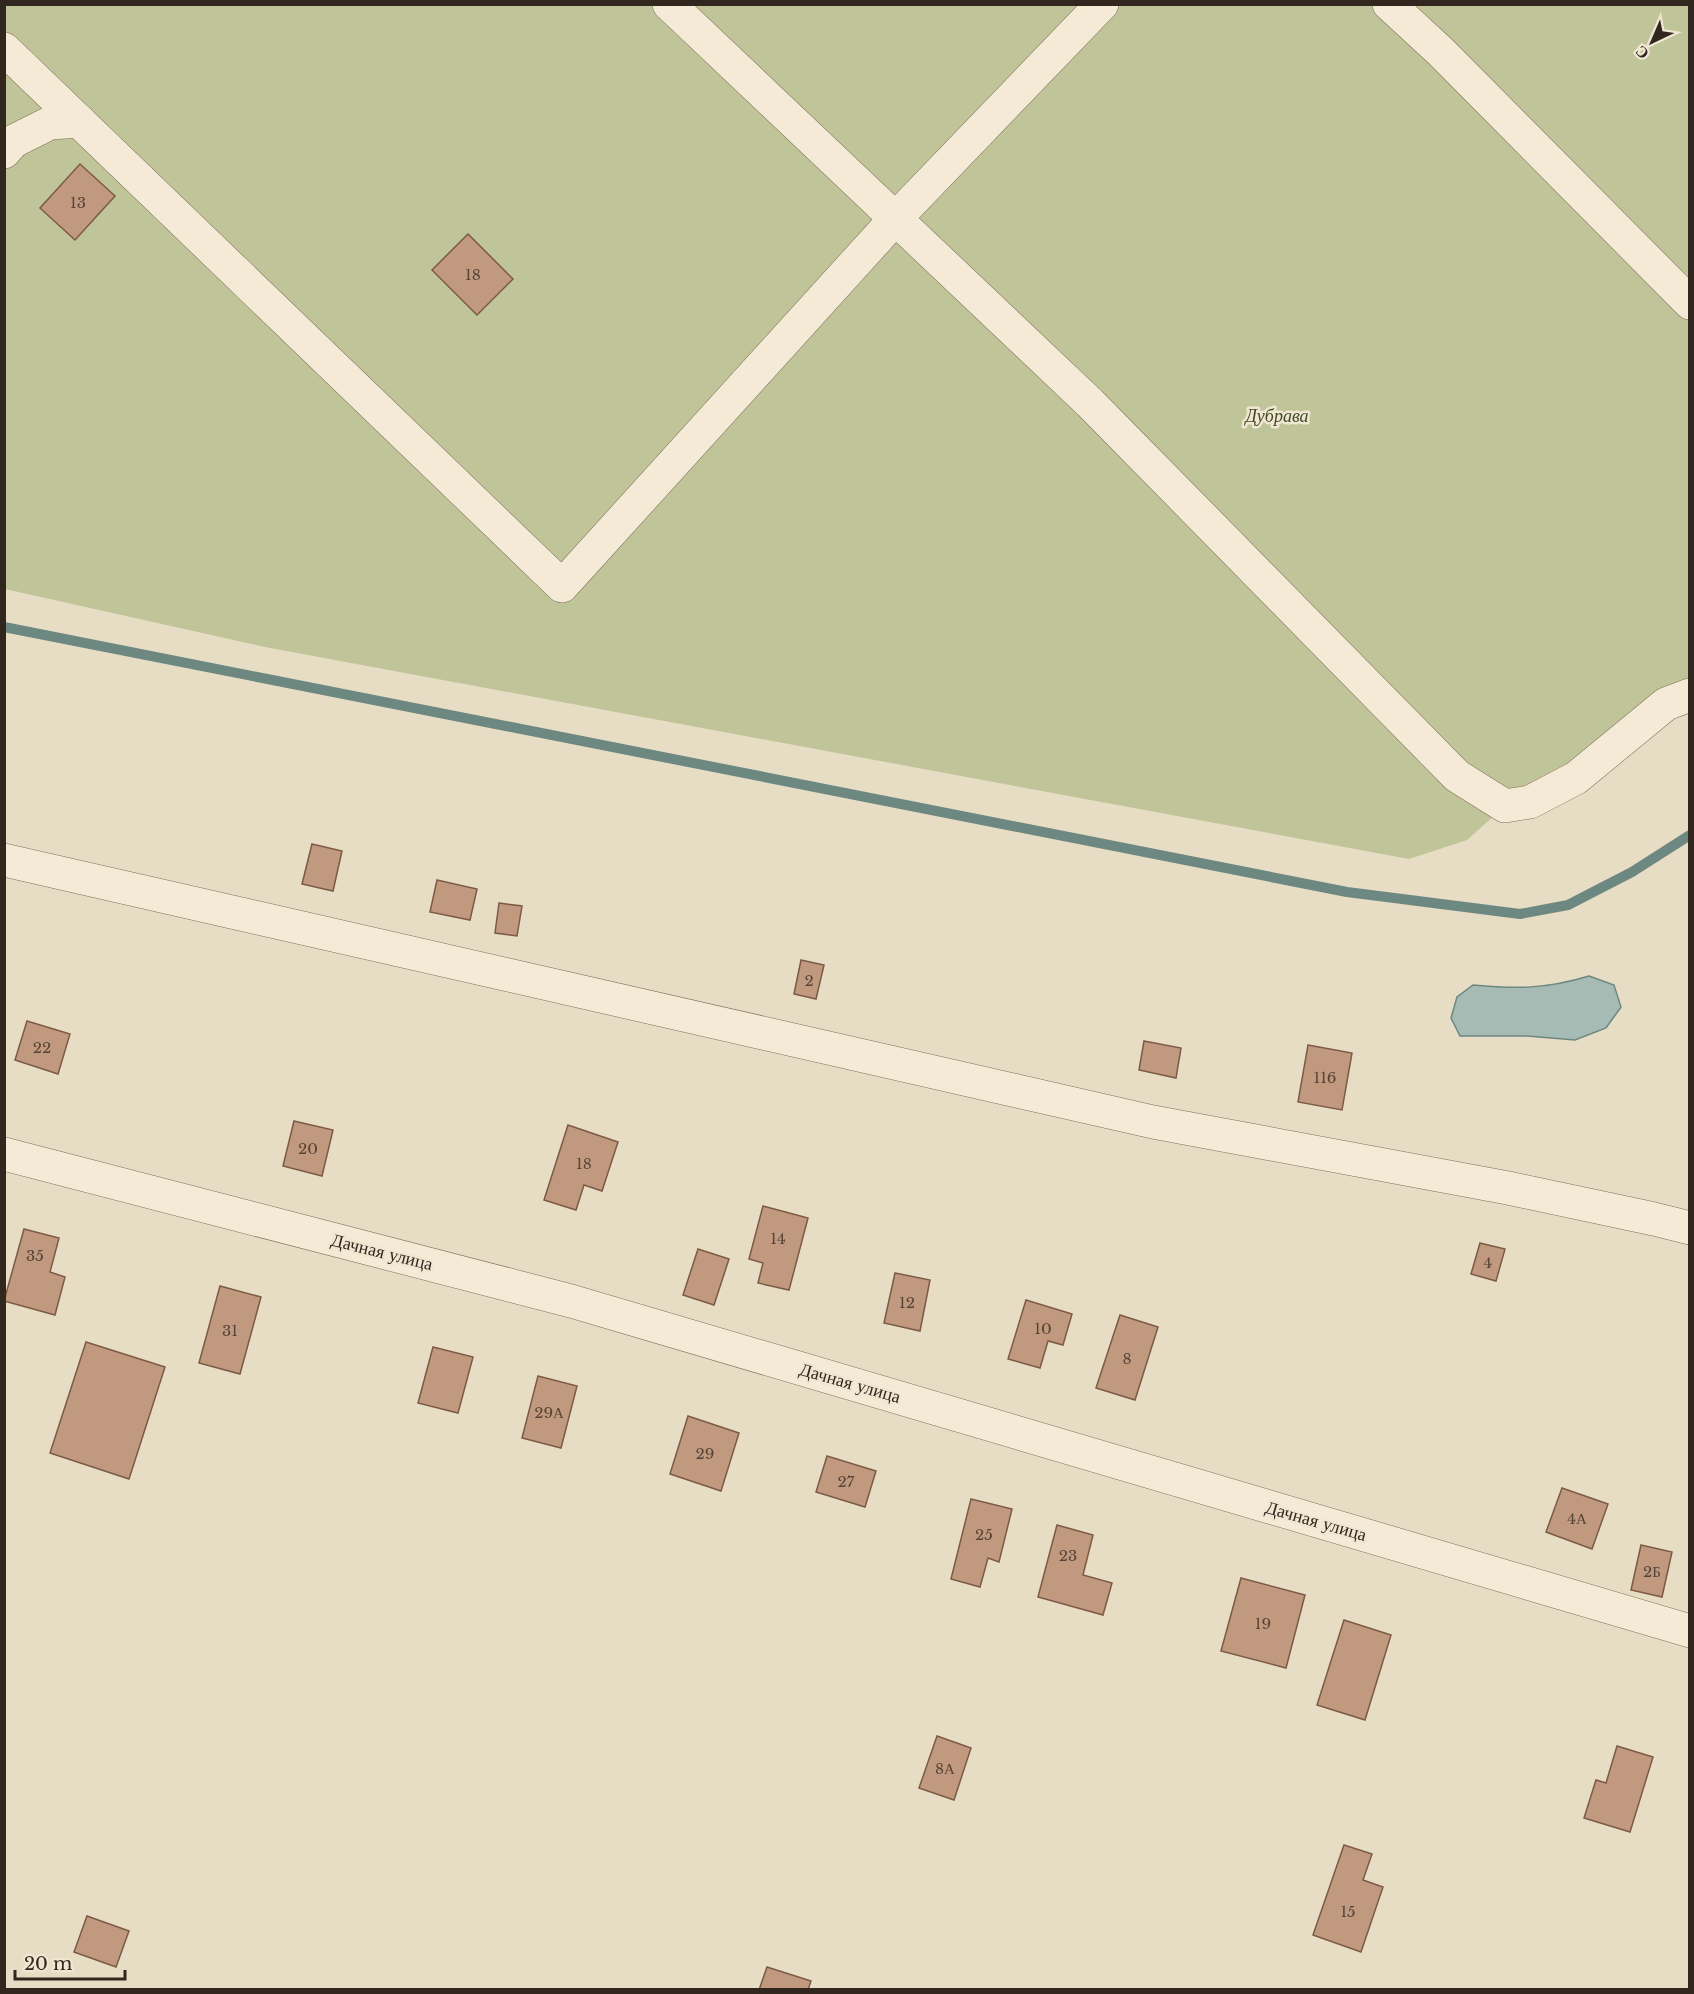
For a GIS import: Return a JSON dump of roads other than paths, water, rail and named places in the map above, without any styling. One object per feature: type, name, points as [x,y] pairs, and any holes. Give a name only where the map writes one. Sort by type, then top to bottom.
[{"type":"street","points":[[669,4],[1090,403],[1456,776],[1505,806],[1530,802],[1576,778],[1666,704],[1689,695]]},
{"type":"street","points":[[4,49],[562,586],[895,219],[1102,4]]},
{"type":"street","points":[[1389,4],[1441,52],[1689,303]]},
{"type":"street","points":[[4,152],[14,141],[51,123],[79,121]]},
{"type":"street","points":[[4,860],[1153,1122],[1508,1188],[1689,1228]]},
{"type":"street","name":"Дачная улица","points":[[4,1155],[571,1301],[1689,1631]]},
{"type":"water","points":[[1589,976],[1614,985],[1621,1007],[1606,1028],[1575,1040],[1527,1036],[1460,1036],[1451,1018],[1457,997],[1473,985],[1531,987]]},
{"type":"waterway","points":[[4,627],[1347,892],[1520,914],[1568,905],[1632,872],[1690,835]]},
{"type":"park label","name":"Дубрава","points":[[1277,416]]}]
